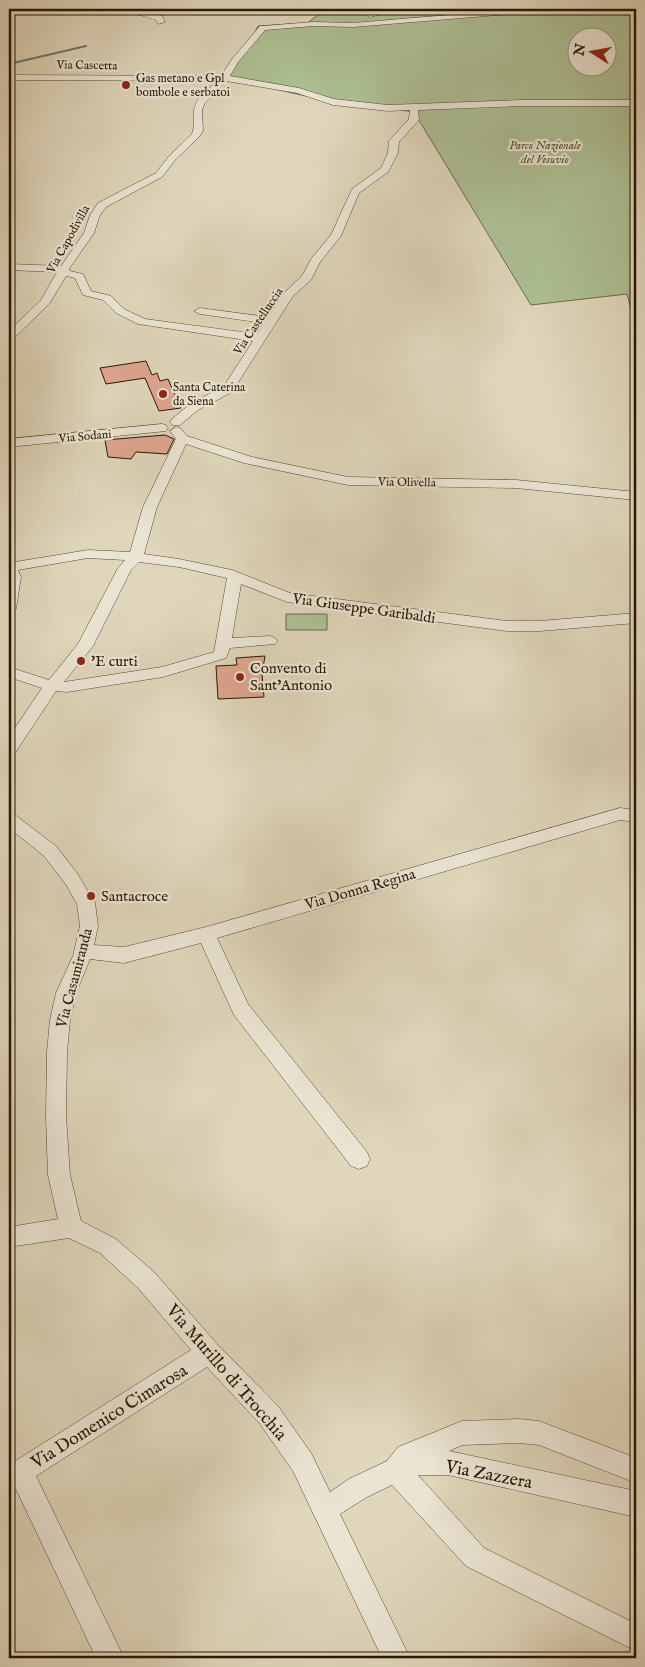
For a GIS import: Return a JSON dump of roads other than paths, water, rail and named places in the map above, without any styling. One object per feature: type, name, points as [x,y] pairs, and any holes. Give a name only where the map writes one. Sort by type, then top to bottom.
[{"type":"street","points":[[124,9],[145,13],[159,18],[161,22]]},
{"type":"street","points":[[328,24],[397,9]]},
{"type":"street","points":[[328,24],[353,25],[400,22],[546,9]]},
{"type":"street","name":"Via Capodivilla","points":[[9,337],[45,302],[56,286],[64,269],[89,233],[95,215],[102,205],[159,175],[176,154],[194,137],[198,131],[198,110],[201,102],[224,79],[235,61],[263,28],[328,24]]},
{"type":"street","name":"Via Cascetta","points":[[9,77],[224,79],[256,82],[298,91],[333,102],[388,108],[522,103],[636,103]]},
{"type":"street","name":"Via Castelluccia","points":[[178,431],[188,411],[228,389],[289,294],[307,278],[315,261],[336,236],[355,192],[385,170],[393,153],[394,141],[414,120],[414,108]]},
{"type":"street","points":[[9,267],[64,269],[65,272],[79,276],[87,293],[106,298],[120,311],[142,322],[259,338]]},
{"type":"street","points":[[200,310],[271,321]]},
{"type":"street","name":"Via Sodani","points":[[9,443],[162,428],[165,424],[178,431]]},
{"type":"street","points":[[9,749],[52,686],[85,646],[125,568],[136,557],[150,507],[178,431]]},
{"type":"street","name":"Via Olivella","points":[[178,431],[249,460],[348,481],[516,484],[636,496]]},
{"type":"street","name":"Via Giuseppe Garibaldi","points":[[9,567],[98,554],[136,557],[179,563],[236,576],[287,597],[332,605],[507,626],[540,626],[636,618]]},
{"type":"street","points":[[9,567],[14,577],[9,609]]},
{"type":"street","points":[[9,672],[52,686],[67,687],[96,684],[163,672],[221,655],[236,576]]},
{"type":"street","points":[[223,643],[270,641]]},
{"type":"street","name":"Via Donna Regina","points":[[83,951],[124,955],[206,934],[620,814],[636,816]]},
{"type":"street","name":"Via Casamiranda","points":[[9,819],[50,850],[71,878],[86,903],[89,926],[83,951],[66,993],[60,1020],[57,1052],[56,1117],[59,1175],[71,1227]]},
{"type":"street","points":[[206,934],[241,1009],[359,1159]]},
{"type":"street","points":[[9,1237],[71,1227]]},
{"type":"street","name":"Via Murillo di Trocchia","points":[[71,1227],[108,1246],[146,1280],[209,1352],[269,1415],[302,1462],[396,1658]]},
{"type":"street","name":"Via Domenico Cimarosa","points":[[15,1476],[209,1352]]},
{"type":"street","points":[[636,1470],[539,1433],[519,1431],[462,1433],[407,1456],[399,1467],[475,1557],[636,1638]]},
{"type":"street","name":"Via Zazzera","points":[[324,1510],[358,1488],[399,1467],[448,1464],[636,1504]]},
{"type":"street","points":[[15,1476],[110,1658]]},
{"type":"waterway","points":[[9,64],[86,46]]},
{"type":"place","name":"Gas metano e Gpl bombole e serbatoi","points":[[126,85]]},
{"type":"place","name":"Santa Caterina da Siena","points":[[163,394]]},
{"type":"place","name":"'E curti","points":[[81,661]]},
{"type":"place","name":"Convento di Sant'Antonio","points":[[240,677]]},
{"type":"place","name":"Santacroce","points":[[91,896]]},
{"type":"park label","name":"Parco Nazionale del Vesuvio","points":[[545,152]]}]
